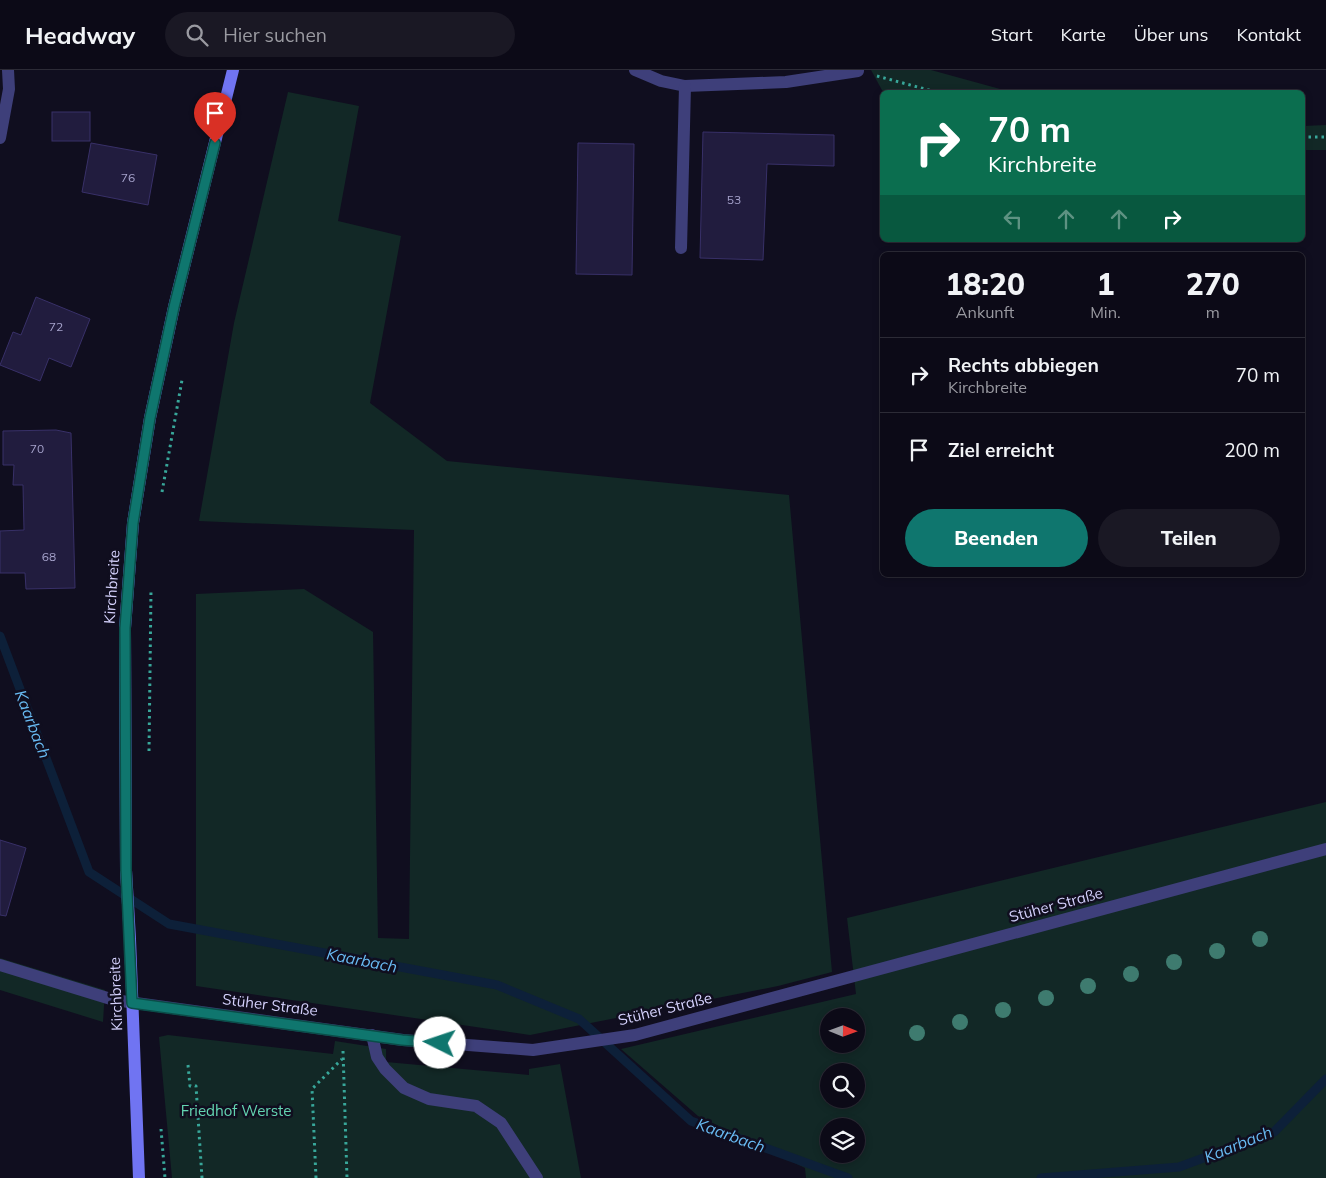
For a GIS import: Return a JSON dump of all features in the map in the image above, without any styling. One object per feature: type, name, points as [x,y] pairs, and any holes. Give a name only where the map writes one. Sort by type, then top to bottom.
[{"type":"street","points":[[0,138],[9,88],[8,70]]},
{"type":"street","name":"Kirchbreite","points":[[139,1178],[126,870],[125,628],[133,523],[150,418],[174,307],[233,70]]},
{"type":"street","points":[[635,70],[661,81],[685,86],[786,82],[858,70]]},
{"type":"street","points":[[681,248],[685,86]]},
{"type":"street","name":"Stüher Straße","points":[[0,965],[114,1000],[132,1003],[402,1040],[533,1050],[635,1035],[1326,849]]},
{"type":"street","points":[[372,1035],[381,1063],[404,1088],[429,1100],[476,1106],[501,1122],[537,1178]]},
{"type":"path","points":[[858,70],[929,90]]},
{"type":"path","points":[[1305,137],[1326,137]]},
{"type":"path","points":[[161,497],[183,379]]},
{"type":"path","points":[[149,752],[152,585]]},
{"type":"path","points":[[316,1178],[312,1089],[342,1059]]},
{"type":"path","points":[[188,1064],[190,1086],[196,1086],[202,1178]]},
{"type":"path","points":[[343,1071],[347,1178]]},
{"type":"green space","points":[[871,70],[931,70],[1004,90],[882,90]]},
{"type":"green space","points":[[288,92],[359,106],[338,221],[401,236],[370,403],[447,461],[789,495],[832,972],[778,986],[530,1035],[196,986],[196,594],[304,589],[373,632],[378,938],[409,939],[414,530],[199,521],[234,323]]},
{"type":"green space","points":[[1326,125],[1326,150],[1305,150],[1305,126]]},
{"type":"green space","points":[[1326,802],[1326,1178],[806,1178],[805,1168],[698,1116],[621,1049],[856,994],[847,918]]},
{"type":"green space","points":[[0,958],[105,990],[103,1022],[0,990]]},
{"type":"green space","name":"Friedhof Werste","points":[[168,1035],[333,1054],[335,1041],[386,1049],[386,1062],[529,1075],[529,1069],[560,1064],[581,1178],[172,1178],[159,1037]]},
{"type":"building","points":[[52,112],[90,112],[90,141],[52,141]]},
{"type":"building","points":[[703,132],[834,135],[834,166],[767,164],[763,260],[700,258]]},
{"type":"building","points":[[91,143],[157,155],[148,205],[82,192]]},
{"type":"building","points":[[578,143],[634,144],[632,275],[576,274]]},
{"type":"building","points":[[36,297],[90,319],[71,367],[49,358],[40,381],[0,365],[13,332],[21,335]]},
{"type":"building","points":[[56,430],[71,433],[75,588],[26,589],[25,573],[0,573],[0,531],[24,530],[23,485],[13,485],[14,465],[3,465],[3,431]]},
{"type":"building","points":[[0,840],[26,848],[6,916],[0,915]]},
{"type":"waterway","name":"Kaarbach","points":[[0,636],[89,872],[169,924],[497,985],[579,1019],[691,1121],[848,1178]]},
{"type":"waterway","name":"Kaarbach","points":[[1041,1178],[1179,1167],[1274,1132],[1326,1079]]},
{"type":"route","points":[[215,143],[174,307],[150,418],[133,523],[125,628],[126,870],[132,1003],[402,1040],[440,1043]]}]
